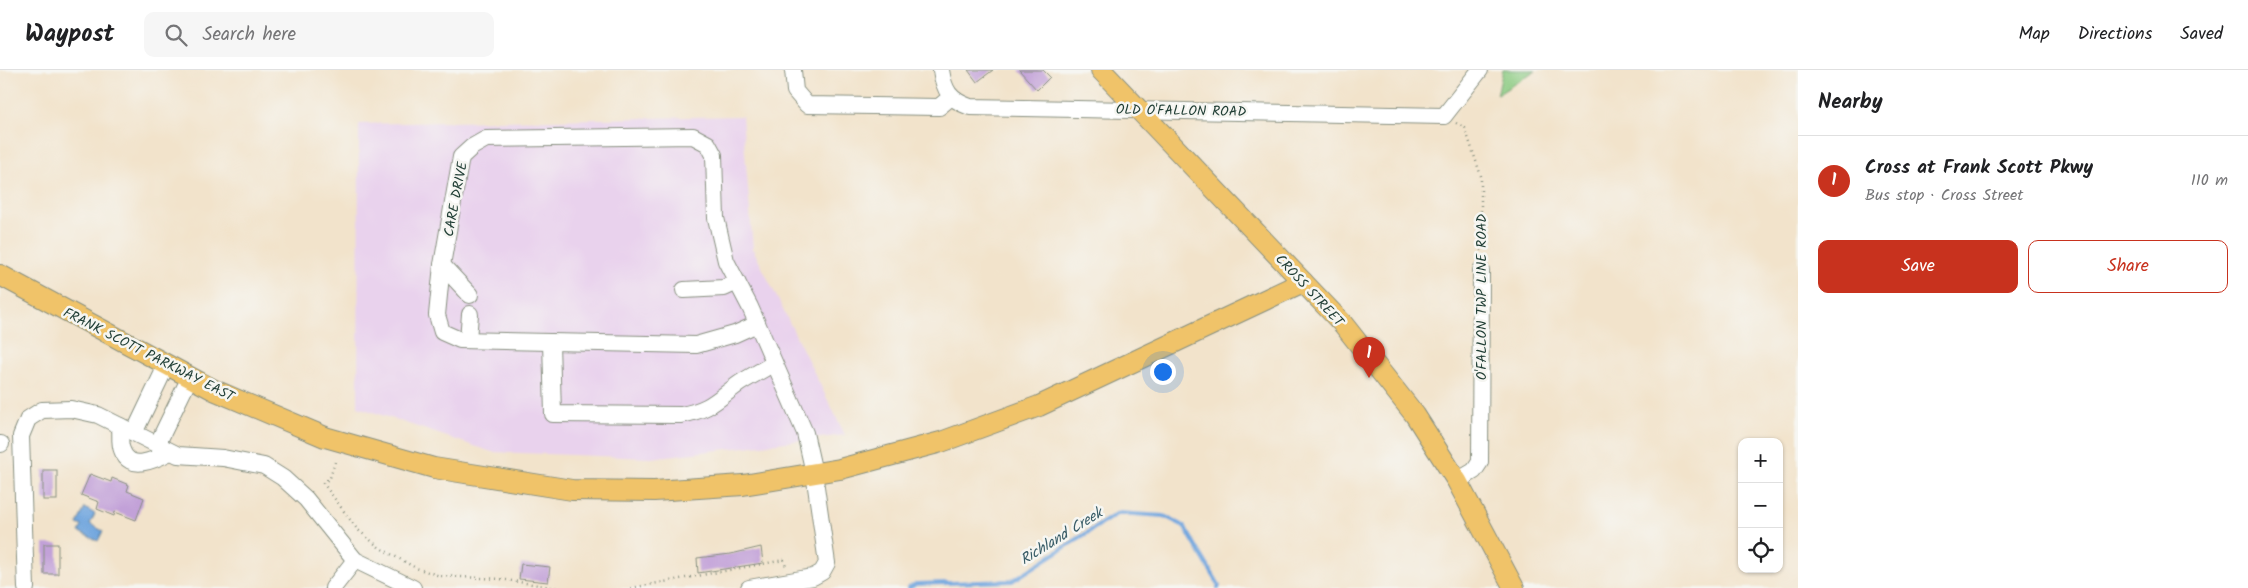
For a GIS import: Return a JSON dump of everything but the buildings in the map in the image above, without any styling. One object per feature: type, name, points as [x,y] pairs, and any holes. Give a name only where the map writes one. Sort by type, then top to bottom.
[{"type":"main road","name":"CROSS STREET","points":[[1101,70],[1343,324],[1415,415],[1457,482],[1514,588]]},
{"type":"main road","name":"FRANK SCOTT PARKWAY EAST","points":[[0,275],[214,390],[325,436],[434,468],[562,489],[654,491],[743,485],[840,469],[941,442],[1038,406],[1303,282]]},
{"type":"street","points":[[793,70],[795,91],[807,106],[939,107],[951,97],[943,86],[941,70]]},
{"type":"street","points":[[1444,116],[1480,70]]},
{"type":"street","name":"OLD O'FALLON ROAD","points":[[951,97],[959,103],[970,107],[1444,116]]},
{"type":"street","name":"CARE DRIVE","points":[[749,588],[813,577],[822,572],[827,563],[814,473],[805,433],[757,324],[726,261],[716,218],[714,155],[708,144],[693,136],[486,139],[472,147],[462,157],[442,265],[437,316],[442,332],[460,340],[696,345],[735,334],[757,324]]},
{"type":"street","points":[[442,265],[470,295]]},
{"type":"street","name":"O'FALLON TWP LINE ROAD","points":[[1457,482],[1474,471],[1480,462],[1482,270]]},
{"type":"street","points":[[684,290],[724,288],[737,282]]},
{"type":"street","points":[[468,340],[470,314]]},
{"type":"street","points":[[551,342],[553,414],[681,415],[700,411],[716,403],[739,384],[774,363]]},
{"type":"street","points":[[167,364],[127,430],[122,450],[128,458],[138,463],[148,463],[164,449],[190,377]]},
{"type":"street","points":[[26,588],[21,436],[28,419],[42,410],[71,409],[98,415],[178,455],[223,458],[264,466],[283,478],[306,499],[356,560],[413,588]]},
{"type":"street","points":[[333,588],[356,560]]},
{"type":"path","name":"O'FALLON TWP LINE ROAD","points":[[1444,116],[1465,128],[1481,176],[1482,270]]},
{"type":"path","points":[[335,462],[330,478],[323,483],[357,529],[380,548],[416,568],[440,576],[500,579],[557,588]]},
{"type":"path","points":[[630,588],[784,560],[786,568],[794,567]]},
{"type":"shaded area","points":[[742,116],[753,249],[845,435],[651,458],[492,452],[358,407],[359,124]]},
{"type":"green space","points":[[1503,70],[1536,70],[1497,95]]},
{"type":"water","points":[[85,508],[95,514],[90,524],[103,531],[98,541],[79,532],[82,526],[77,524]]},
{"type":"waterway","name":"Richland Creek","points":[[909,588],[916,584],[1012,581],[1118,513],[1164,516],[1184,526],[1219,585],[1218,588]]},
{"type":"place","name":"Cross at Frank Scott Pkwy","points":[[1369,378]]}]
